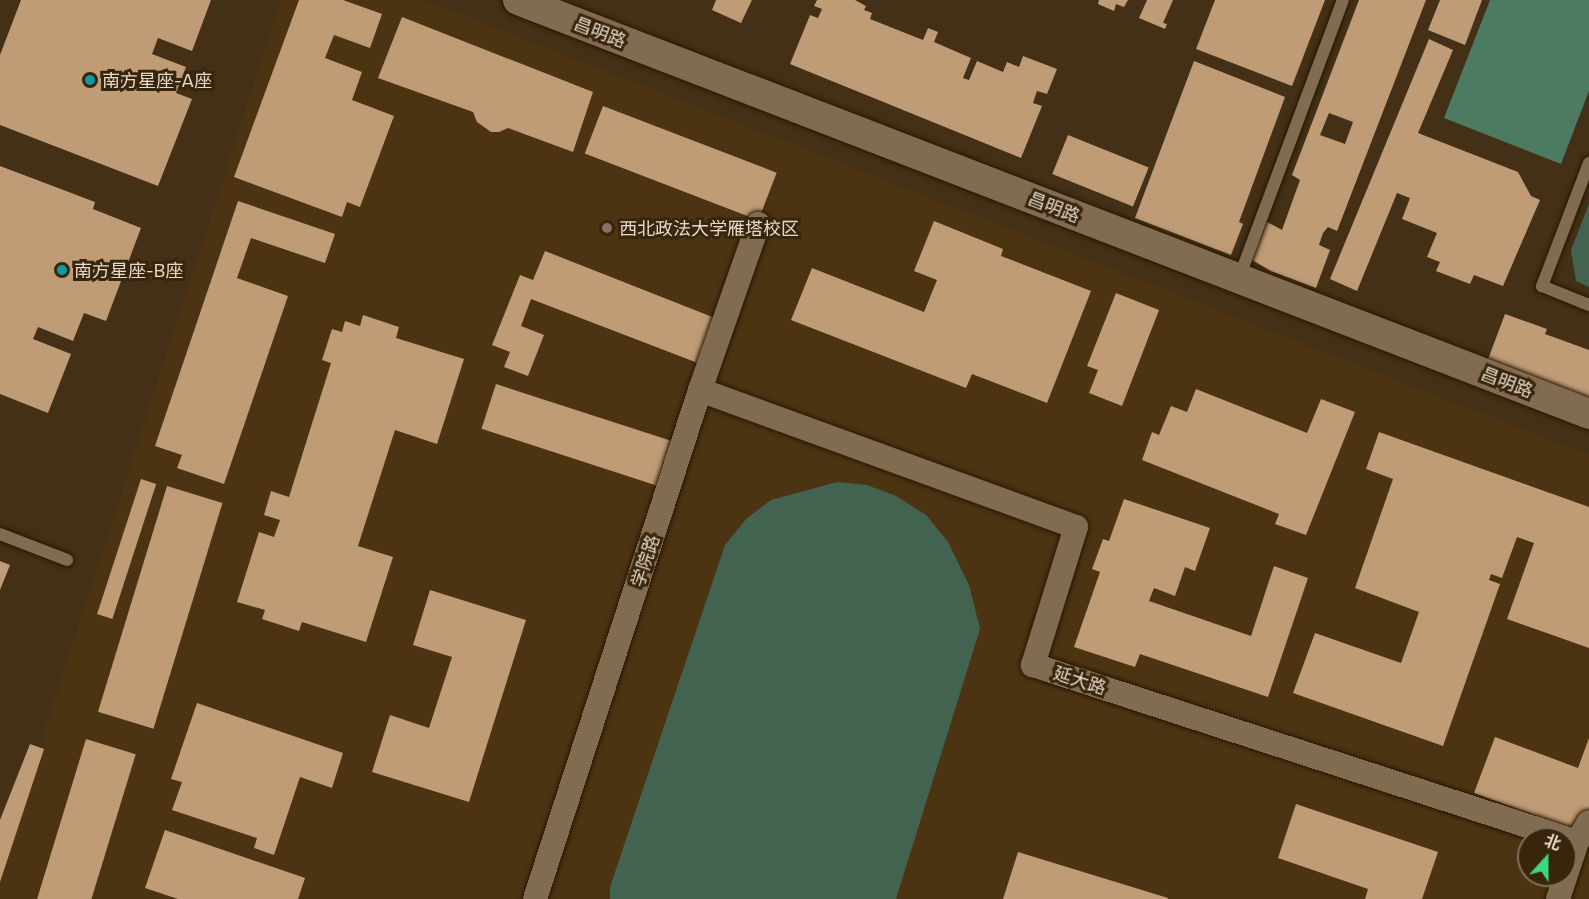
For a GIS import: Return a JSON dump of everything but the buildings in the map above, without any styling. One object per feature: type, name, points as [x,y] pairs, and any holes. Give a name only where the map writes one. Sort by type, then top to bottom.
[{"type":"street","name":"昌明路","points":[[518,0],[1589,414]]},
{"type":"street","name":"学院路","points":[[536,899],[700,390],[758,224]]},
{"type":"street","name":"延大路","points":[[700,390],[1076,527],[1033,665],[1583,832]]},
{"type":"street","points":[[1558,899],[1583,832]]},
{"type":"lane","points":[[1239,278],[1343,0]]},
{"type":"lane","points":[[1589,163],[1542,286],[1589,305]]},
{"type":"lane","points":[[0,534],[66,560]]},
{"type":"shaded area","name":"西北政法大学雁塔校区","points":[[281,0],[424,0],[1589,455],[1589,899],[0,899],[0,868]]},
{"type":"green space","points":[[1490,0],[1589,0],[1589,91],[1561,164],[1444,118]]},
{"type":"green space","points":[[1589,204],[1589,287],[1576,281],[1571,250]]},
{"type":"green space","points":[[837,482],[867,485],[896,496],[926,515],[948,542],[969,585],[980,629],[896,899],[610,899],[610,887],[725,545],[747,518],[771,500]]},
{"type":"place","name":"南方星座-A座","points":[[90,80]]},
{"type":"place","name":"西北政法大学雁塔校区","points":[[607,228]]},
{"type":"place","name":"南方星座-B座","points":[[62,270]]}]
